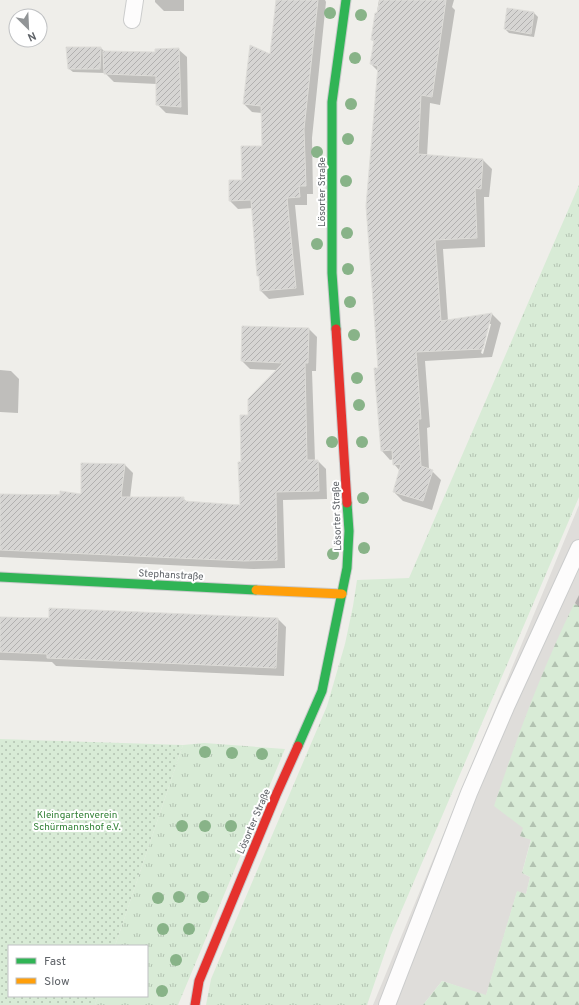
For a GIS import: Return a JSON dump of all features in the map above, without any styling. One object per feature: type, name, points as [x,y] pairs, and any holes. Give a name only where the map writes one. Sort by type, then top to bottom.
[{"type":"street","name":"Lösorter Straße","points":[[195,1005],[199,981],[273,802],[322,691],[347,568],[349,531],[332,273],[332,102],[346,0]]},
{"type":"street","name":"Stephanstraße","points":[[0,577],[342,594]]},
{"type":"lane","points":[[132,20],[135,0]]},
{"type":"lane","points":[[387,1005],[469,793],[506,707],[579,548]]},
{"type":"shaded area","points":[[579,505],[579,682],[521,836],[531,839],[522,873],[530,877],[526,895],[517,892],[486,996],[442,981],[423,1005],[373,1005]]},
{"type":"green space","points":[[579,185],[579,497],[391,935],[367,1005],[206,1005],[211,979],[327,706],[345,644],[357,580],[409,578]]},
{"type":"green space","points":[[574,604],[579,606],[579,1005],[423,1005],[442,981],[486,995],[517,891],[526,894],[530,877],[522,873],[531,840],[520,836],[523,828],[494,806],[512,754],[551,653]]},
{"type":"green space","name":"Kleingartenverein Schürmannshof e.V.","points":[[0,739],[183,745],[115,945],[8,945],[8,997],[98,997],[95,1005],[0,1005]]},
{"type":"green space","points":[[204,743],[285,749],[178,1005],[95,1005],[98,997],[148,997],[148,945],[115,945],[183,745]]},
{"type":"building","points":[[276,0],[318,0],[304,129],[306,186],[299,186],[300,197],[287,198],[296,288],[260,291],[259,276],[257,276],[251,200],[229,201],[229,180],[242,180],[241,146],[262,146],[261,106],[243,104],[250,45],[270,54]]},
{"type":"building","points":[[380,0],[446,0],[432,97],[421,95],[418,154],[483,159],[481,189],[475,188],[477,238],[435,240],[441,321],[492,313],[483,349],[416,352],[421,419],[418,419],[421,466],[433,470],[423,501],[393,492],[401,464],[393,465],[392,450],[381,451],[374,368],[378,368],[366,206],[378,66],[370,64],[374,40],[371,40],[375,13],[377,13]]},
{"type":"building","points":[[507,8],[534,12],[531,34],[504,29]]},
{"type":"building","points":[[66,47],[101,47],[100,69],[68,69]]},
{"type":"building","points":[[179,48],[181,107],[156,105],[156,76],[104,74],[103,51],[155,52],[155,49]]},
{"type":"building","points":[[242,326],[309,328],[308,363],[305,363],[307,460],[318,460],[319,491],[276,492],[277,560],[244,561],[0,550],[0,494],[60,495],[60,491],[81,494],[81,463],[125,464],[121,497],[184,497],[184,501],[240,505],[238,462],[241,462],[240,415],[248,415],[248,399],[283,363],[241,361]]},
{"type":"building","points":[[49,608],[278,618],[276,668],[47,658],[47,654],[0,652],[0,617],[49,618]]},
{"type":"traffic: fast","points":[[336,329],[332,273],[332,102],[346,0]]},
{"type":"traffic: fast","points":[[298,746],[322,691],[347,568],[349,531],[347,503]]},
{"type":"traffic: fast","points":[[0,577],[256,590]]},
{"type":"traffic: slow","points":[[256,590],[342,594]]},
{"type":"traffic: jam","points":[[336,329],[347,503]]},
{"type":"traffic: jam","points":[[195,1005],[199,981],[276,795],[298,746]]}]
